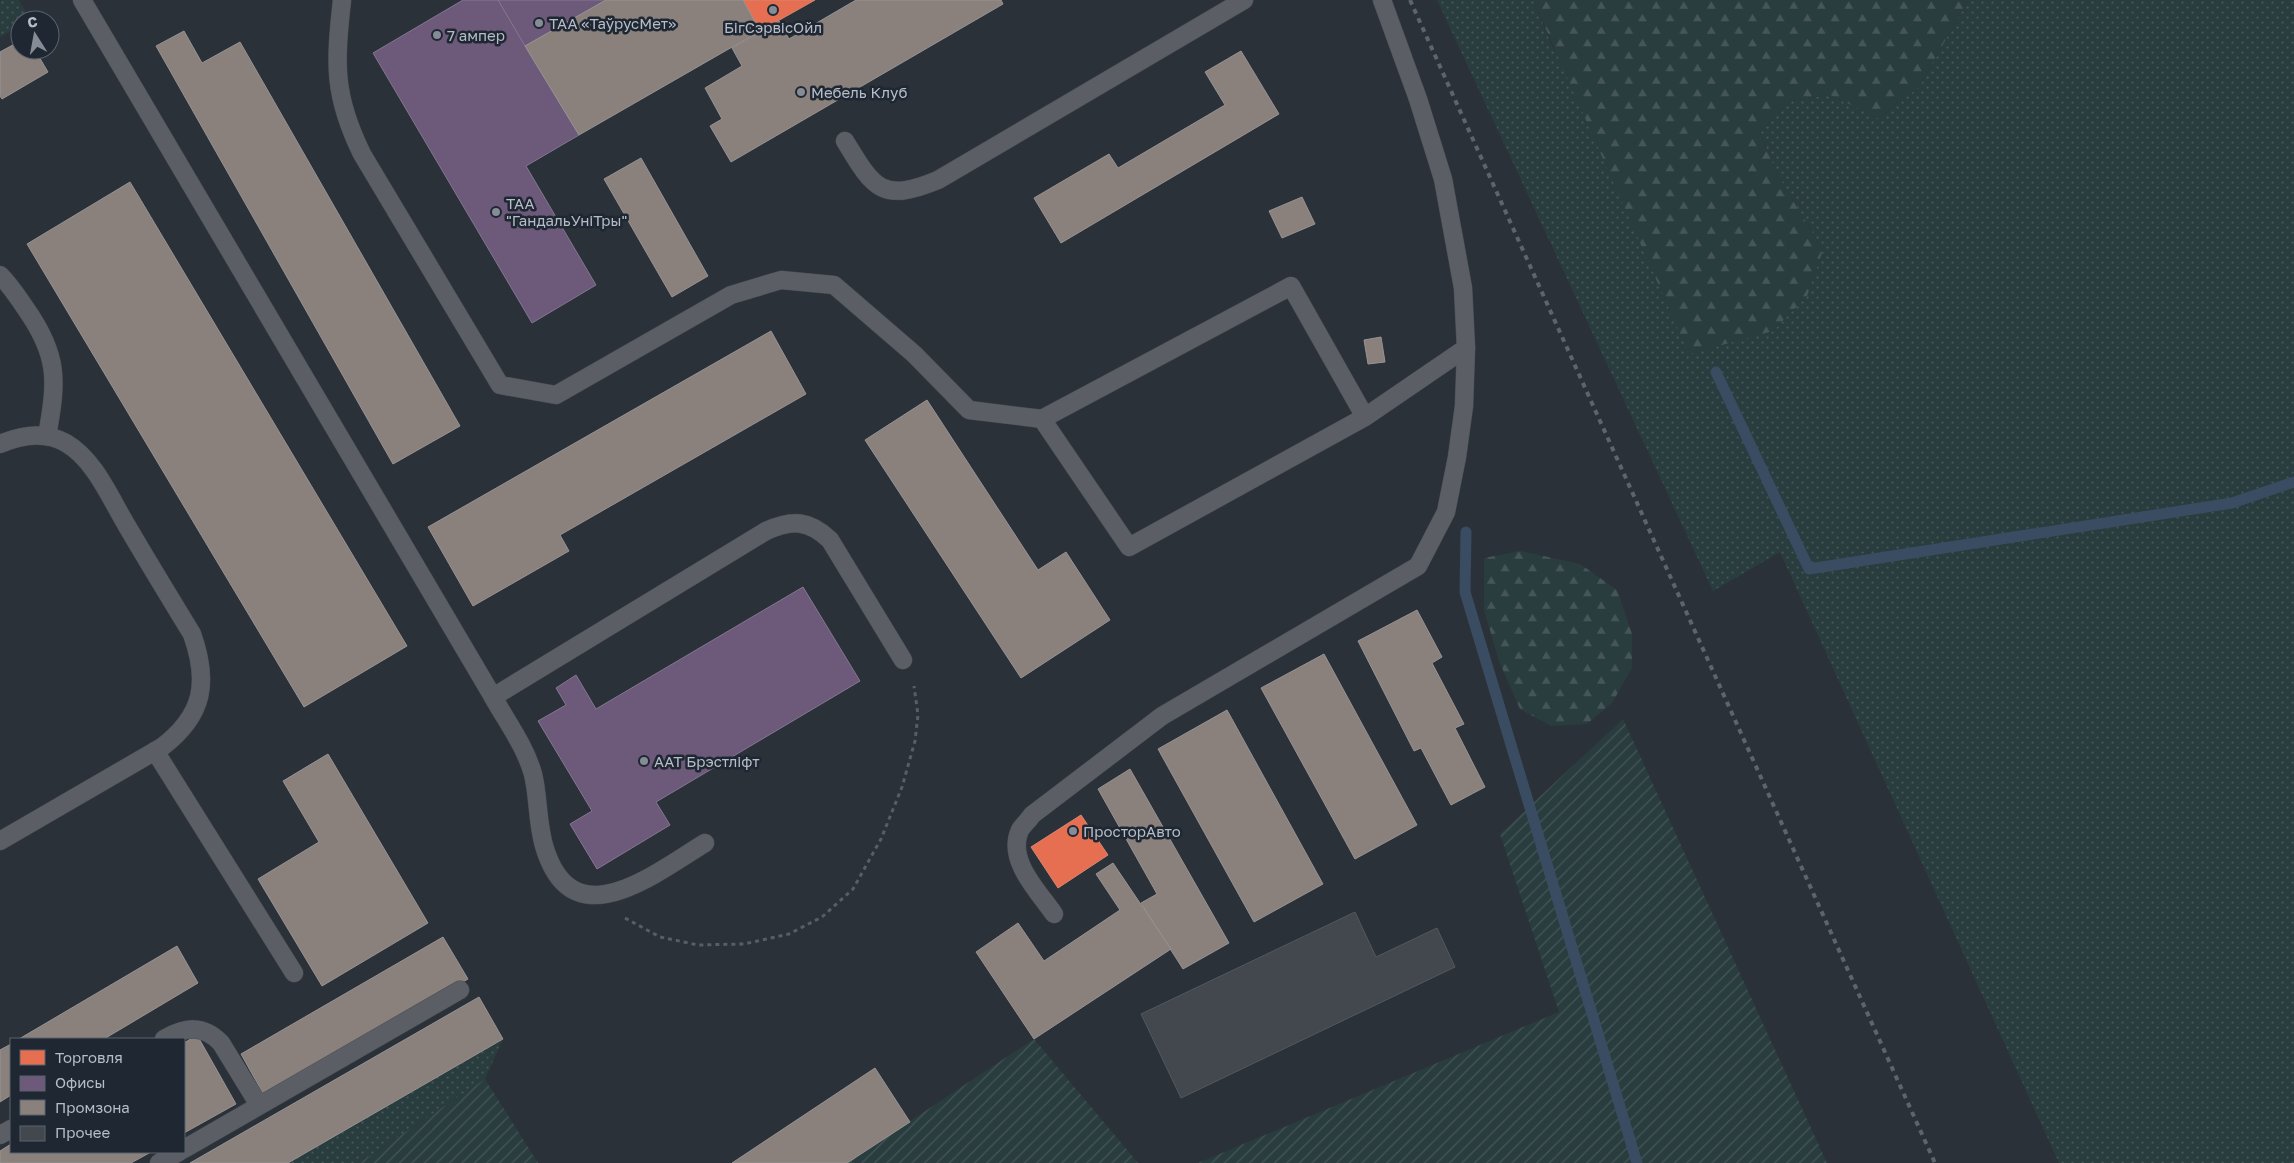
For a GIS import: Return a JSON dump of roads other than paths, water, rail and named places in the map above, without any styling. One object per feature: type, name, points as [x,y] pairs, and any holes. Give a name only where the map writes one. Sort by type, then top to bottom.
[{"type":"lane","points":[[82,0],[524,750],[532,773],[545,848],[554,871],[564,884],[578,894],[596,896],[617,893],[638,883],[705,843]]},
{"type":"lane","points":[[342,0],[336,64],[340,96],[348,126],[362,154],[500,385],[556,395],[731,295],[781,280],[834,285],[914,354],[970,410],[1042,419],[1291,286],[1365,416]]},
{"type":"lane","points":[[845,141],[869,179],[881,189],[899,192],[918,188],[938,180],[1244,0]]},
{"type":"lane","points":[[1054,914],[1020,864],[1016,848],[1020,830],[1032,815],[1162,716],[1418,566],[1446,512],[1457,457],[1464,406],[1466,348],[1463,288],[1443,179],[1418,99],[1382,0]]},
{"type":"lane","points":[[0,275],[9,284],[38,325],[52,360],[54,397],[47,436]]},
{"type":"lane","points":[[1042,419],[1129,547],[1365,416],[1466,348]]},
{"type":"lane","points":[[0,444],[12,438],[30,435],[47,436],[66,443],[91,467],[192,634],[200,657],[202,679],[199,701],[190,720],[177,736],[155,751],[0,841]]},
{"type":"lane","points":[[493,697],[766,530],[792,522],[806,524],[820,530],[830,540],[903,660]]},
{"type":"lane","points":[[155,751],[294,973]]},
{"type":"lane","points":[[185,1148],[460,990]]},
{"type":"lane","points":[[166,1038],[182,1030],[193,1028],[213,1034],[221,1043],[259,1105]]},
{"type":"lane","points":[[159,1163],[177,1153]]},
{"type":"waterway","points":[[1716,372],[1809,569],[2232,503],[2294,482]]},
{"type":"waterway","points":[[1466,532],[1465,592],[1637,1163]]},
{"type":"railway","points":[[1410,0],[1935,1163]]},
{"type":"place","name":"БігСэрвісОйл","points":[[773,10]]},
{"type":"place","name":"ТАА «ТаўрусМет»","points":[[539,23]]},
{"type":"place","name":"7 ампер","points":[[437,35]]},
{"type":"place","name":"Мебель Клуб","points":[[801,92]]},
{"type":"place","name":"ТАА \"ГандальУніТры\"","points":[[496,212]]},
{"type":"place","name":"ААТ Брэстліфт","points":[[644,761]]},
{"type":"place","name":"ПросторАвто","points":[[1073,831]]}]
